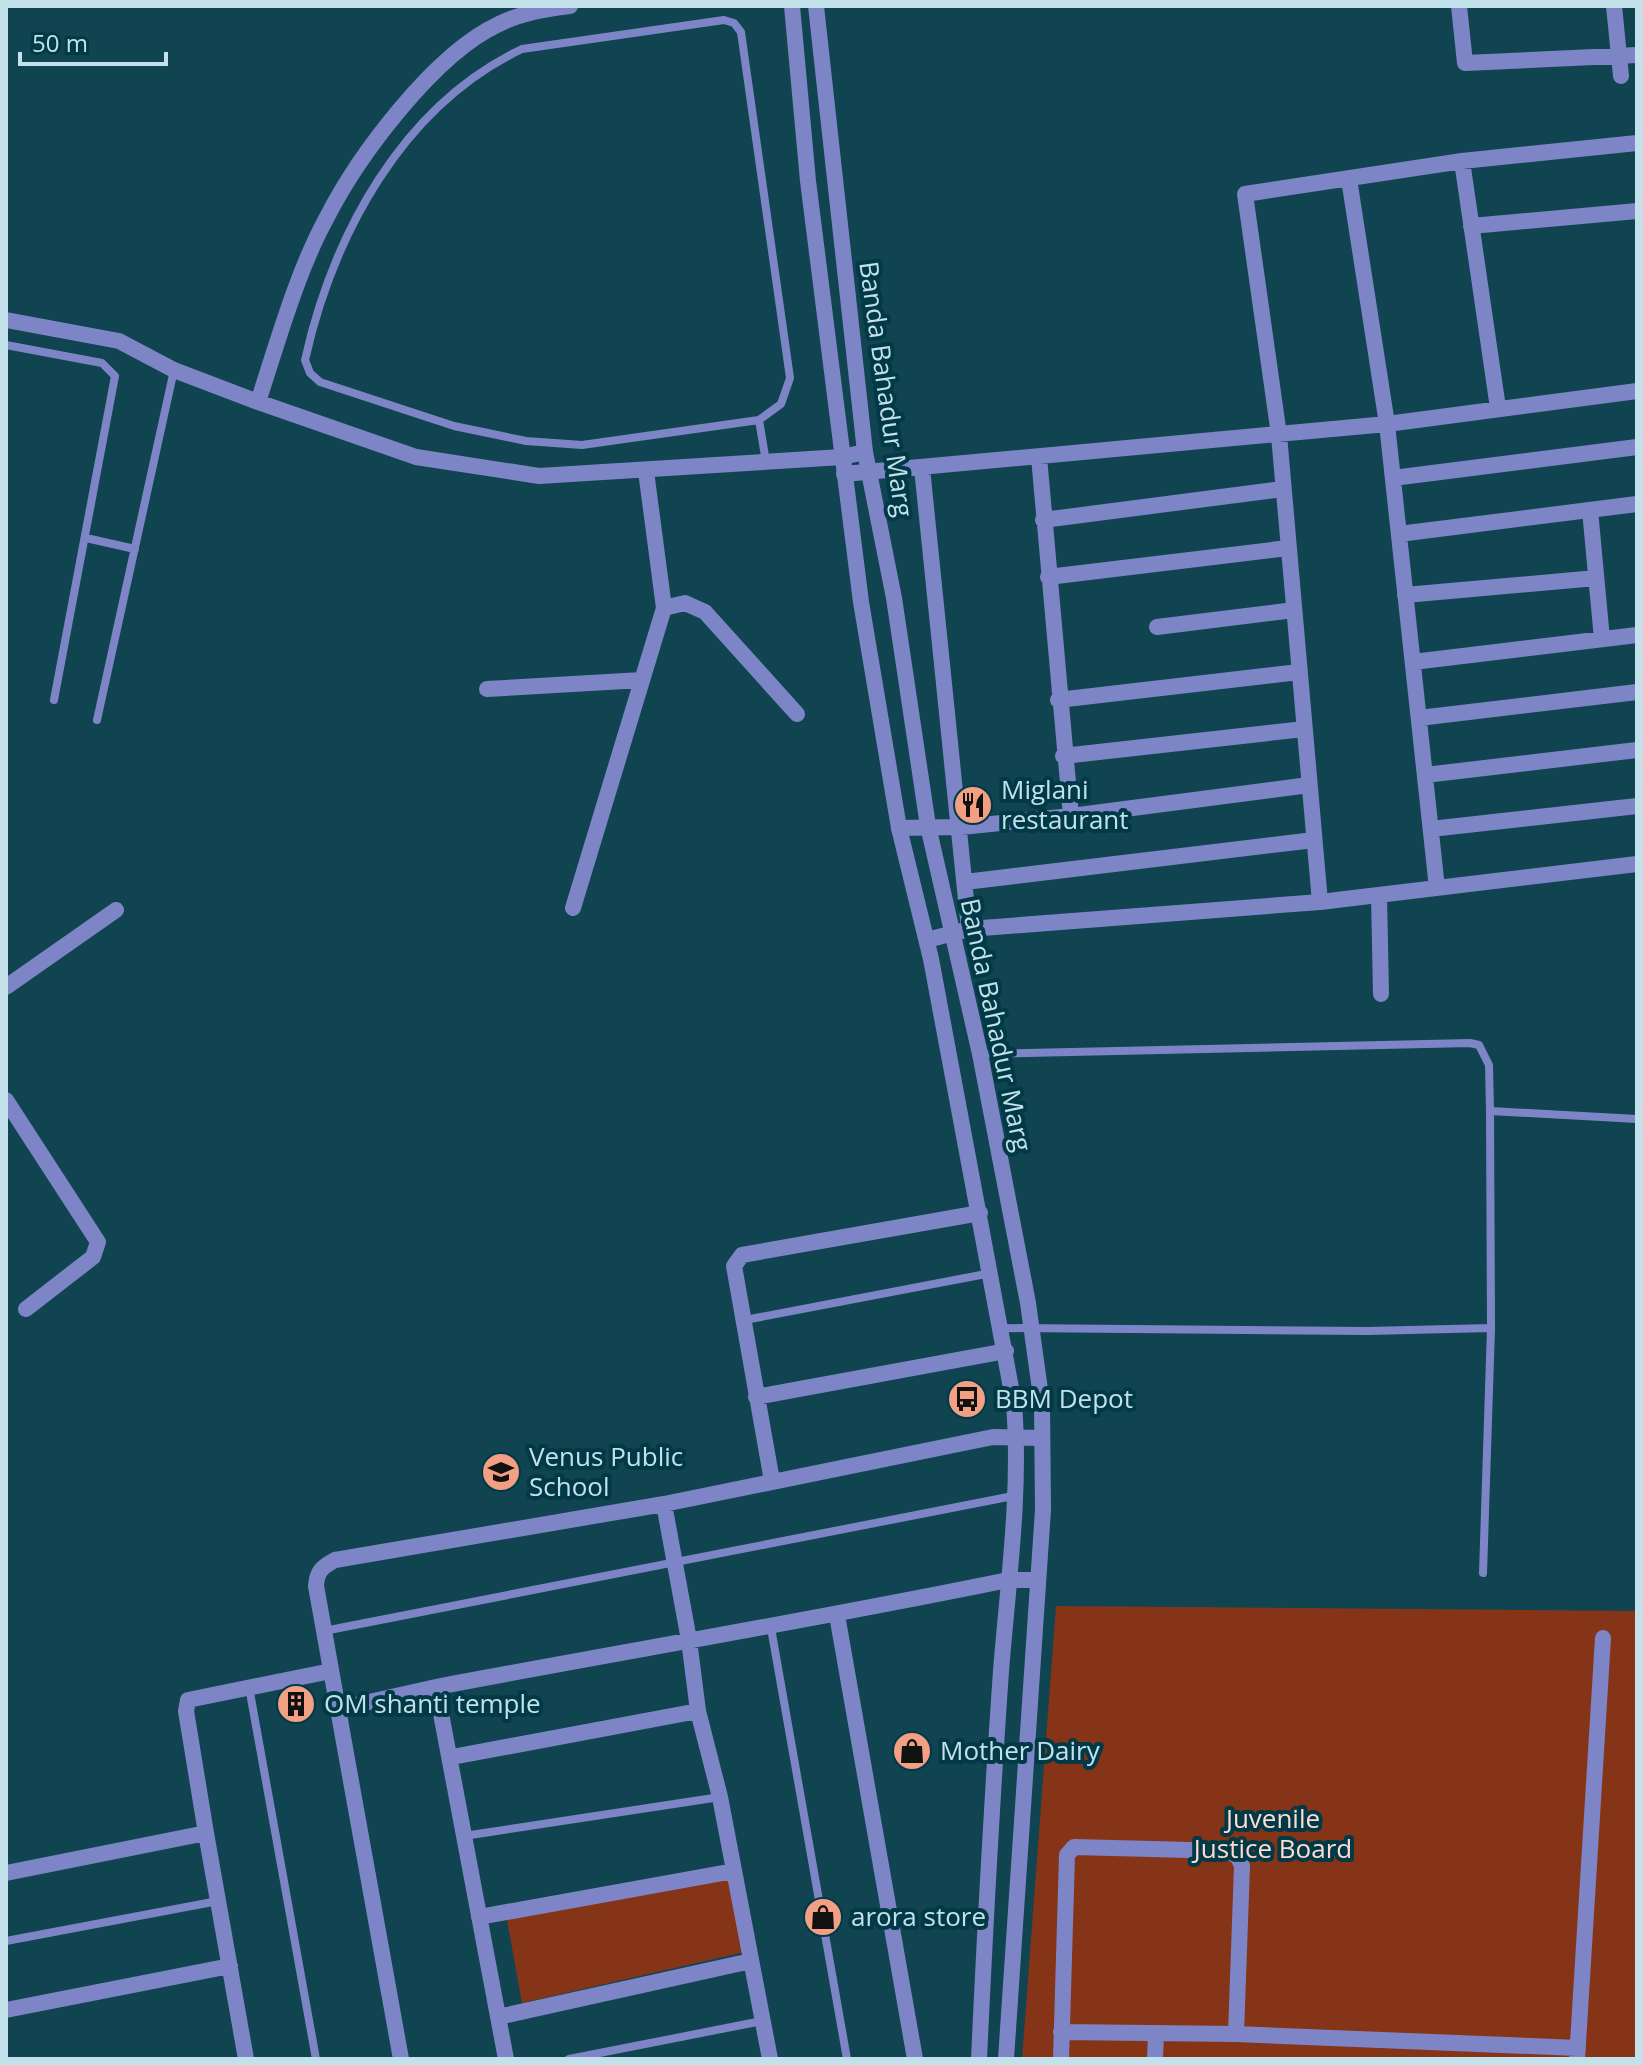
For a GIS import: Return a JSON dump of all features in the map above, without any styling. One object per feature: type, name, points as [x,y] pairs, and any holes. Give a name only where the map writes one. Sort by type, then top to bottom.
[{"type":"street","points":[[258,402],[325,219],[375,139],[419,89],[458,53],[497,24],[540,10],[570,6]]},
{"type":"street","name":"Banda Bahadur Marg","points":[[792,6],[808,181],[843,465],[899,828],[927,940],[992,1273],[1017,1437],[979,2059]]},
{"type":"street","name":"Banda Bahadur Marg","points":[[816,6],[865,452],[894,598],[928,826],[961,931],[980,1054],[1028,1303],[1042,1404],[1038,1580],[1006,2059]]},
{"type":"street","points":[[1459,6],[1465,63],[1637,55]]},
{"type":"street","points":[[1614,6],[1621,76]]},
{"type":"street","points":[[1320,902],[1279,435],[1245,194],[1462,161],[1637,143]]},
{"type":"street","points":[[1462,161],[1498,408]]},
{"type":"street","points":[[1349,179],[1387,424],[1437,888]]},
{"type":"street","points":[[1471,226],[1637,211]]},
{"type":"street","points":[[6,320],[119,341],[174,370],[416,457],[539,476],[766,462],[843,465],[870,472],[922,468],[1387,424],[1637,391]]},
{"type":"street","points":[[1393,478],[1637,447]]},
{"type":"street","points":[[843,465],[865,452]]},
{"type":"street","points":[[1039,457],[1058,700],[1071,816]]},
{"type":"street","points":[[922,468],[961,827],[965,882],[961,931]]},
{"type":"street","points":[[573,908],[664,608],[646,471]]},
{"type":"street","points":[[1043,520],[1283,489]]},
{"type":"street","points":[[1399,534],[1637,504]]},
{"type":"street","points":[[1590,510],[1602,639]]},
{"type":"street","points":[[1048,577],[1288,548]]},
{"type":"street","points":[[1405,595],[1596,578]]},
{"type":"street","points":[[664,608],[685,603],[705,612],[797,714]]},
{"type":"street","points":[[1157,627],[1294,610]]},
{"type":"street","points":[[1413,662],[1637,635]]},
{"type":"street","points":[[1058,700],[1299,672]]},
{"type":"street","points":[[487,689],[642,680]]},
{"type":"street","points":[[1419,718],[1637,692]]},
{"type":"street","points":[[1063,756],[1304,729]]},
{"type":"street","points":[[1425,775],[1637,750]]},
{"type":"street","points":[[899,828],[961,827],[1071,816],[1309,785]]},
{"type":"street","points":[[1431,829],[1637,806]]},
{"type":"street","points":[[965,882],[1314,840]]},
{"type":"street","points":[[927,940],[961,931],[1320,902],[1637,864]]},
{"type":"street","points":[[1379,895],[1381,994]]},
{"type":"street","points":[[6,987],[116,910]]},
{"type":"street","points":[[6,1100],[98,1242],[99,1250],[26,1309]]},
{"type":"street","points":[[772,1481],[734,1266],[742,1255],[980,1213]]},
{"type":"street","points":[[998,1306],[1028,1303]]},
{"type":"street","points":[[756,1397],[1006,1351]]},
{"type":"street","points":[[401,2059],[324,1631],[317,1574],[335,1560],[664,1504],[993,1437],[1042,1438]]},
{"type":"street","points":[[664,1504],[689,1640],[698,1711],[720,1797],[770,2059]]},
{"type":"street","points":[[338,1709],[436,1687],[689,1640],[771,1628],[1008,1580],[1038,1580]]},
{"type":"street","points":[[837,1615],[915,2059]]},
{"type":"street","points":[[1061,2032],[1236,2034],[1416,2050],[1577,2053],[1603,1638]]},
{"type":"street","points":[[246,2059],[186,1705],[193,1697],[331,1671]]},
{"type":"street","points":[[436,1687],[452,1757],[506,2059]]},
{"type":"street","points":[[452,1757],[698,1711]]},
{"type":"street","points":[[6,1873],[206,1833]]},
{"type":"street","points":[[1061,2059],[1067,1855],[1074,1847],[1229,1851],[1238,1857],[1242,1866],[1236,2034]]},
{"type":"street","points":[[479,1917],[734,1871]]},
{"type":"street","points":[[498,2017],[751,1961]]},
{"type":"street","points":[[6,2010],[230,1966]]},
{"type":"street","points":[[1155,2059],[1156,2033]]},
{"type":"lane","points":[[724,20],[734,23],[741,32],[790,378],[781,404],[770,416],[759,420],[582,445],[526,441],[454,426],[320,382],[310,373],[305,360],[350,230],[383,170],[420,125],[492,64],[522,49],[724,20]]},
{"type":"lane","points":[[6,345],[102,363],[115,376],[54,700]]},
{"type":"lane","points":[[97,720],[174,370]]},
{"type":"lane","points":[[759,420],[766,462]]},
{"type":"lane","points":[[86,538],[135,549]]},
{"type":"lane","points":[[980,1054],[1470,1043],[1486,1053],[1490,1111],[1491,1328],[1483,1573]]},
{"type":"lane","points":[[1490,1111],[1637,1119]]},
{"type":"lane","points":[[745,1320],[992,1273]]},
{"type":"lane","points":[[1002,1328],[1368,1331],[1491,1328]]},
{"type":"lane","points":[[324,1631],[675,1565],[1013,1496]]},
{"type":"lane","points":[[771,1628],[847,2059]]},
{"type":"lane","points":[[249,1686],[316,2059]]},
{"type":"lane","points":[[464,1836],[720,1797]]},
{"type":"lane","points":[[6,1941],[219,1901]]},
{"type":"lane","points":[[569,2059],[763,2021]]},
{"type":"green space","name":"Juvenile Justice Board","points":[[1056,1606],[1637,1611],[1637,2059],[1022,2059]]},
{"type":"green space","points":[[734,1871],[749,1951],[522,2003],[505,1909]]},
{"type":"place","name":"Miglani restaurant","points":[[973,805]]},
{"type":"place","name":"BBM Depot","points":[[967,1399]]},
{"type":"place","name":"Venus Public School","points":[[501,1472]]},
{"type":"place","name":"OM shanti temple","points":[[296,1704]]},
{"type":"place","name":"Mother Dairy","points":[[912,1751]]},
{"type":"place","name":"arora store","points":[[823,1917]]}]
